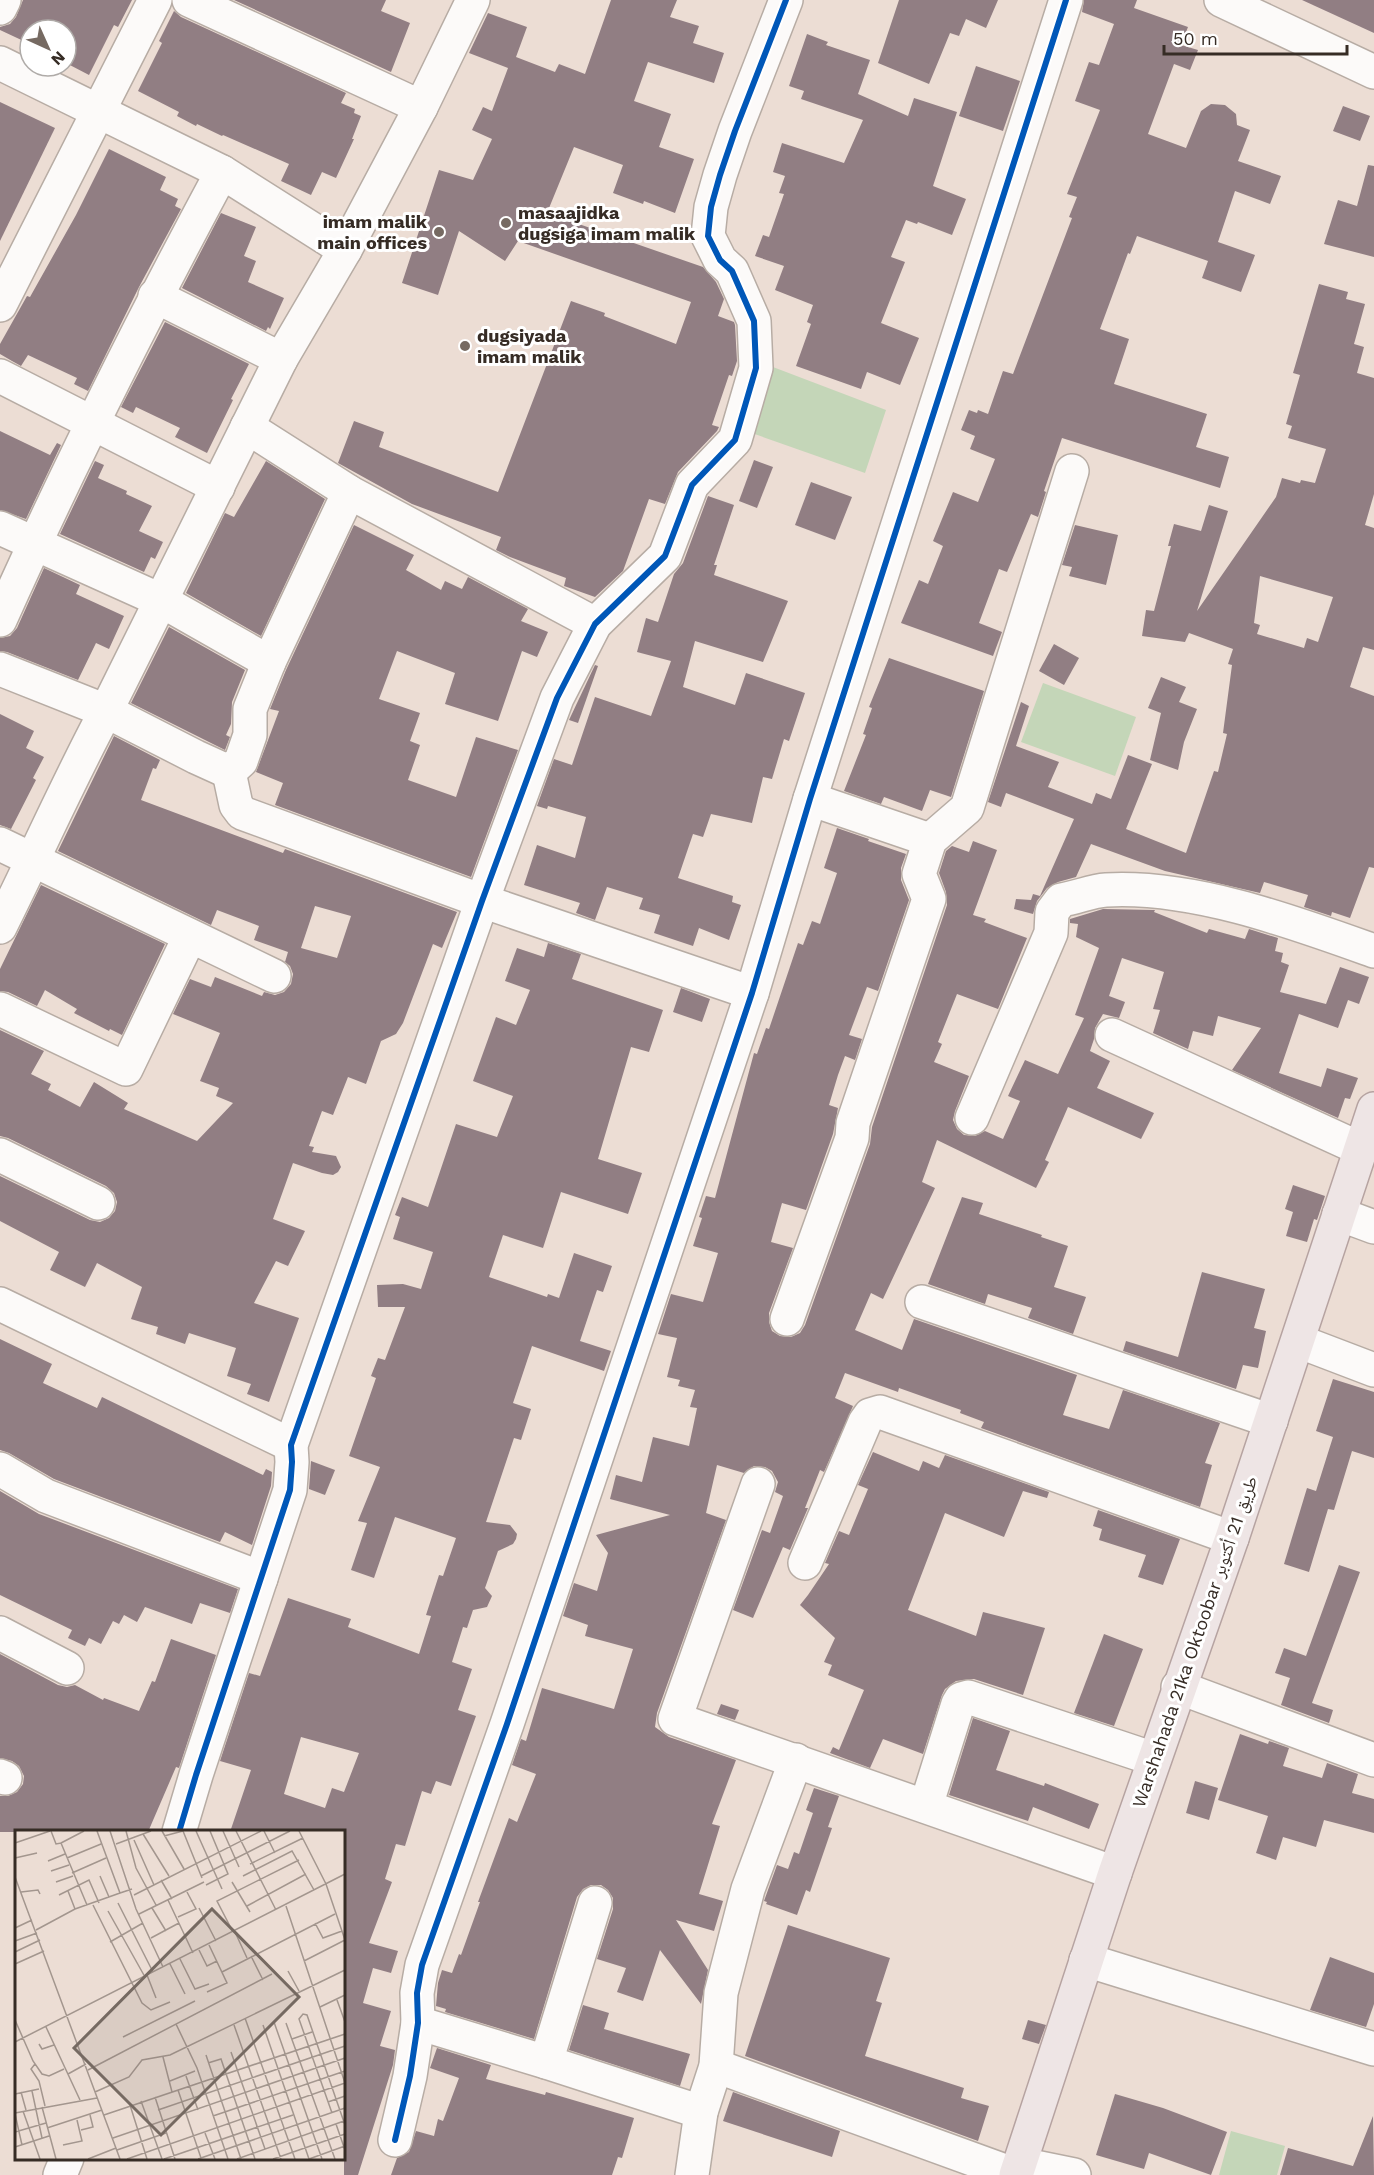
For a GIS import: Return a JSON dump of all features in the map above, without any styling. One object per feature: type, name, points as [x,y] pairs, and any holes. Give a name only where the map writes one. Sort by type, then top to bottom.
[{"type":"main road","name":"Warshahada 21ka Oktoobar طريق 21 أكتوبر","points":[[1018,2171],[1115,1873],[1178,1687],[1232,1538],[1370,1125]]},
{"type":"street","points":[[0,8],[4,0]]},
{"type":"street","points":[[0,305],[155,0]]},
{"type":"street","points":[[189,0],[421,107]]},
{"type":"street","points":[[0,927],[79,761],[281,359],[345,250],[421,107],[473,0]]},
{"type":"street","points":[[180,1830],[290,1490],[291,1445],[482,901],[557,698],[595,624],[665,556],[692,485],[735,440],[756,368],[754,321],[732,271],[720,260],[708,236],[711,207],[735,131],[786,0]]},
{"type":"street","points":[[395,2140],[410,2076],[418,2023],[417,1993],[422,1965],[503,1735],[752,993],[810,799],[1066,0]]},
{"type":"street","points":[[1221,0],[1374,72]]},
{"type":"street","points":[[0,63],[222,172],[345,250]]},
{"type":"street","points":[[0,620],[92,422],[155,296],[222,172]]},
{"type":"street","points":[[155,296],[281,359]]},
{"type":"street","points":[[0,376],[218,486]]},
{"type":"street","points":[[247,427],[349,492],[595,624]]},
{"type":"street","points":[[787,1319],[852,1138],[853,1123],[929,899],[919,874],[930,840],[967,808],[1072,471]]},
{"type":"street","points":[[229,772],[241,761],[250,735],[250,709],[269,662],[349,492]]},
{"type":"street","points":[[0,528],[160,600],[269,662]]},
{"type":"street","points":[[0,669],[106,711],[229,772]]},
{"type":"street","points":[[229,772],[236,805],[242,813],[482,901],[752,993]]},
{"type":"street","points":[[810,799],[930,840]]},
{"type":"street","points":[[0,844],[274,976]]},
{"type":"street","points":[[972,1118],[1051,933],[1052,912],[1061,900],[1104,890],[1184,894],[1322,932],[1374,951]]},
{"type":"street","points":[[0,1009],[126,1069],[190,936]]},
{"type":"street","points":[[1112,1035],[1370,1125]]},
{"type":"street","points":[[0,1155],[98,1203]]},
{"type":"street","points":[[1339,1214],[1374,1227]]},
{"type":"street","points":[[922,1302],[1271,1421]]},
{"type":"street","points":[[0,1304],[291,1445]]},
{"type":"street","points":[[1298,1341],[1374,1370]]},
{"type":"street","points":[[805,1563],[865,1422],[870,1415],[880,1412],[1232,1538]]},
{"type":"street","points":[[0,1469],[46,1496],[261,1578]]},
{"type":"street","points":[[758,1484],[675,1719],[1115,1873]]},
{"type":"street","points":[[0,1633],[67,1668]]},
{"type":"street","points":[[1178,1687],[1374,1760]]},
{"type":"street","points":[[926,1806],[958,1704],[961,1699],[968,1697],[1154,1759]]},
{"type":"street","points":[[692,2175],[701,2112],[716,2066],[722,1993],[748,1889],[796,1760]]},
{"type":"street","points":[[546,2062],[595,1903]]},
{"type":"street","points":[[1086,1960],[1374,2049]]},
{"type":"street","points":[[418,2023],[701,2112]]},
{"type":"street","points":[[716,2066],[1018,2171],[1074,2175]]},
{"type":"street","points":[[60,2175],[66,2160]]},
{"type":"green space","points":[[765,364],[886,410],[865,473],[746,431]]},
{"type":"green space","points":[[1043,683],[1136,717],[1115,776],[1021,742]]},
{"type":"green space","points":[[1231,2131],[1285,2146],[1277,2175],[1219,2175]]},
{"type":"building","points":[[23,0],[132,0],[118,27],[114,25],[89,75],[78,69],[78,18],[18,18],[18,38],[0,30],[0,27],[10,24],[16,17]]},
{"type":"building","points":[[234,0],[386,0],[381,11],[410,23],[391,72]]},
{"type":"building","points":[[611,0],[677,0],[670,17],[699,26],[693,43],[724,53],[714,83],[648,62],[634,101],[671,114],[659,147],[694,159],[675,213],[644,201],[643,204],[613,193],[623,165],[574,147],[547,213],[703,267],[716,282],[724,299],[718,316],[734,322],[737,361],[732,376],[729,375],[712,425],[719,427],[717,431],[678,472],[665,504],[649,499],[623,571],[595,597],[564,586],[566,578],[496,550],[501,537],[412,504],[338,463],[354,421],[384,432],[379,447],[498,492],[571,301],[676,344],[691,302],[518,241],[505,261],[459,231],[438,295],[402,283],[439,170],[473,180],[492,139],[472,130],[483,107],[492,111],[508,68],[469,53],[488,13],[527,27],[516,57],[555,72],[559,64],[585,74]]},
{"type":"building","points":[[899,0],[998,0],[986,28],[966,19],[959,36],[950,33],[929,84],[878,63]]},
{"type":"building","points":[[1084,0],[1137,0],[1134,8],[1188,27],[1181,45],[1198,50],[1190,70],[1174,64],[1148,134],[1186,148],[1201,111],[1211,104],[1225,105],[1236,114],[1237,125],[1250,130],[1238,161],[1281,176],[1270,204],[1235,191],[1218,242],[1255,255],[1241,292],[1202,278],[1208,261],[1137,236],[1130,254],[1128,253],[1100,329],[1129,339],[1114,384],[1207,414],[1196,447],[1229,457],[1220,488],[1062,438],[1044,491],[1046,492],[1038,517],[1031,514],[1007,572],[999,569],[979,623],[1002,632],[993,656],[901,623],[919,580],[928,584],[943,546],[933,541],[953,492],[978,502],[995,459],[970,449],[975,436],[961,430],[969,410],[977,413],[978,410],[988,414],[1003,371],[1013,374],[1072,218],[1069,217],[1077,197],[1067,194],[1100,110],[1075,101],[1089,62],[1099,65],[1114,24],[1082,12]]},
{"type":"building","points":[[1302,0],[1374,0],[1374,33]]},
{"type":"building","points":[[174,11],[181,17],[346,93],[341,103],[355,109],[354,113],[361,116],[352,139],[354,139],[336,178],[322,172],[311,195],[281,181],[289,164],[197,124],[196,126],[177,116],[179,112],[138,91],[162,43],[159,41]]},
{"type":"building","points":[[807,34],[828,42],[826,45],[870,60],[858,94],[908,116],[914,98],[957,112],[933,186],[966,199],[952,235],[918,222],[917,224],[906,220],[891,257],[905,262],[881,323],[919,338],[900,385],[867,372],[861,389],[796,366],[811,324],[807,322],[813,305],[775,290],[784,266],[755,256],[763,235],[769,237],[784,194],[779,193],[785,176],[773,172],[782,143],[844,163],[863,120],[801,99],[804,91],[789,86]]},
{"type":"building","points":[[976,66],[1020,81],[1003,131],[959,116]]},
{"type":"building","points":[[0,102],[55,128],[0,241]]},
{"type":"building","points":[[1343,106],[1370,116],[1360,141],[1333,131]]},
{"type":"building","points":[[109,149],[166,177],[160,190],[178,199],[175,206],[181,209],[139,287],[88,391],[74,384],[77,378],[28,355],[21,366],[0,354],[0,344],[27,296],[30,297],[76,215]]},
{"type":"building","points":[[1368,165],[1374,166],[1374,257],[1324,244],[1338,200],[1357,206]]},
{"type":"building","points":[[221,213],[256,227],[244,256],[256,261],[248,282],[284,298],[270,329],[268,327],[266,331],[182,288]]},
{"type":"building","points":[[1319,284],[1348,292],[1346,299],[1365,304],[1354,344],[1364,347],[1357,373],[1374,378],[1374,494],[1365,525],[1374,528],[1374,650],[1363,647],[1350,687],[1374,696],[1374,868],[1369,867],[1350,918],[1332,912],[1331,916],[1304,907],[1308,895],[1264,882],[1260,893],[1165,871],[1091,844],[1076,877],[1047,888],[1037,901],[1033,914],[1014,909],[1016,899],[1031,900],[1033,894],[1040,896],[1074,819],[1006,793],[1001,807],[988,802],[1021,702],[1029,706],[1016,746],[1059,762],[1048,787],[1092,804],[1096,793],[1111,799],[1128,755],[1152,764],[1126,829],[1186,853],[1214,771],[1218,772],[1227,734],[1223,733],[1232,665],[1228,664],[1233,649],[1189,633],[1185,642],[1142,636],[1146,610],[1154,611],[1171,546],[1168,546],[1174,524],[1201,531],[1209,505],[1228,511],[1197,611],[1276,497],[1282,478],[1300,483],[1301,480],[1315,483],[1326,449],[1288,438],[1292,426],[1286,424],[1300,375],[1293,373]],"holes":[[[1260,576],[1333,597],[1318,642],[1307,638],[1304,648],[1257,634],[1260,625],[1254,623]]]},
{"type":"building","points":[[165,322],[249,364],[207,453],[175,437],[180,428],[136,407],[133,413],[121,407]]},
{"type":"building","points":[[0,431],[50,455],[57,443],[61,445],[26,519],[0,510]]},
{"type":"building","points":[[754,460],[773,467],[757,508],[739,501]]},
{"type":"building","points":[[95,461],[104,465],[98,478],[127,491],[126,494],[152,506],[139,531],[163,542],[155,559],[151,557],[144,572],[60,534]]},
{"type":"building","points":[[266,461],[325,499],[261,636],[186,593],[225,513],[234,517]]},
{"type":"building","points":[[811,482],[852,497],[835,540],[795,525]]},
{"type":"building","points":[[708,496],[734,505],[714,565],[717,565],[714,575],[788,601],[763,662],[695,641],[683,687],[735,705],[746,673],[805,693],[789,741],[784,739],[772,779],[763,777],[752,823],[711,814],[703,837],[693,834],[678,878],[733,896],[732,902],[741,905],[729,940],[699,928],[693,946],[654,933],[660,915],[639,909],[643,898],[607,887],[595,920],[576,913],[580,903],[524,885],[537,845],[575,858],[586,817],[548,806],[547,809],[537,806],[554,759],[572,765],[595,697],[651,716],[671,661],[637,652],[646,618],[658,622],[674,574],[683,563]]},
{"type":"building","points":[[354,525],[414,555],[406,570],[441,590],[445,581],[462,589],[468,577],[528,609],[521,621],[548,632],[537,657],[522,651],[498,721],[445,704],[455,673],[397,651],[379,699],[420,713],[410,741],[420,745],[408,780],[456,797],[476,737],[518,750],[471,877],[275,805],[283,783],[256,772],[279,711],[270,709]]},
{"type":"building","points":[[1075,525],[1118,535],[1106,585],[1069,576],[1072,567],[1062,565]]},
{"type":"building","points":[[44,568],[80,585],[76,594],[124,616],[109,649],[96,643],[78,680],[0,651],[0,638],[10,636],[17,628]]},
{"type":"building","points":[[169,627],[245,670],[232,702],[231,724],[226,735],[230,737],[225,750],[131,703]]},
{"type":"building","points":[[1054,644],[1079,658],[1064,685],[1039,671]]},
{"type":"building","points":[[889,658],[984,691],[951,797],[930,790],[922,811],[884,797],[881,804],[844,791],[866,735],[863,734],[872,708],[869,707]]},
{"type":"building","points":[[595,665],[598,666],[578,723],[569,720]]},
{"type":"building","points":[[1161,677],[1186,687],[1179,702],[1197,709],[1184,742],[1178,770],[1150,760],[1161,713],[1148,708]]},
{"type":"building","points":[[0,714],[34,731],[26,748],[44,757],[33,778],[36,780],[11,829],[0,825]]},
{"type":"building","points":[[114,736],[160,760],[156,769],[153,768],[141,800],[283,853],[285,849],[457,912],[442,948],[433,944],[403,1023],[396,1034],[381,1041],[366,1084],[348,1077],[333,1115],[322,1111],[309,1146],[314,1147],[312,1152],[336,1156],[341,1167],[338,1172],[333,1175],[322,1173],[293,1163],[273,1219],[305,1231],[288,1266],[276,1261],[254,1303],[299,1318],[269,1402],[247,1394],[251,1384],[227,1376],[236,1348],[189,1333],[185,1344],[156,1334],[158,1327],[131,1319],[142,1287],[97,1263],[85,1287],[50,1270],[59,1252],[0,1221],[0,1176],[90,1220],[100,1222],[109,1218],[115,1211],[117,1202],[114,1193],[106,1186],[0,1136],[0,1030],[44,1051],[31,1074],[51,1084],[48,1090],[80,1107],[94,1082],[128,1103],[124,1109],[197,1141],[233,1103],[216,1096],[219,1088],[200,1081],[220,1033],[173,1014],[190,979],[211,987],[215,977],[262,996],[264,992],[275,995],[284,992],[291,984],[293,974],[290,966],[285,962],[288,952],[254,940],[259,926],[217,910],[211,925],[58,851]],"holes":[[[315,906],[351,916],[337,958],[301,948]]]},
{"type":"building","points":[[837,828],[906,854],[901,868],[901,880],[909,900],[878,991],[867,987],[849,1035],[862,1039],[855,1060],[845,1056],[838,1075],[829,1105],[838,1108],[833,1134],[806,1210],[782,1203],[771,1242],[793,1248],[769,1313],[772,1331],[780,1336],[791,1337],[800,1333],[805,1325],[870,1144],[872,1127],[947,905],[946,892],[939,873],[946,851],[952,846],[969,852],[973,841],[997,850],[973,915],[986,919],[984,922],[1027,938],[998,1009],[957,994],[938,1042],[942,1044],[934,1062],[969,1076],[953,1120],[957,1129],[964,1135],[975,1136],[985,1131],[1003,1139],[1020,1101],[1008,1096],[1025,1060],[1058,1074],[1084,1018],[1075,1015],[1099,948],[1076,937],[1078,924],[1070,923],[1070,919],[1103,909],[1155,910],[1154,912],[1207,933],[1209,929],[1245,939],[1249,929],[1278,938],[1275,951],[1283,953],[1281,962],[1289,965],[1280,992],[1326,1004],[1340,967],[1369,977],[1359,1004],[1348,1000],[1338,1028],[1299,1014],[1279,1073],[1321,1087],[1327,1068],[1358,1078],[1350,1099],[1345,1098],[1338,1118],[1232,1070],[1261,1028],[1218,1016],[1213,1036],[1193,1031],[1188,1049],[1153,1033],[1160,1010],[1153,1009],[1164,972],[1122,958],[1109,996],[1125,1002],[1119,1018],[1103,1014],[1095,1028],[1090,1051],[1110,1061],[1097,1088],[1154,1113],[1141,1139],[1068,1107],[1045,1160],[1049,1162],[1036,1188],[937,1140],[922,1182],[935,1188],[883,1299],[871,1293],[855,1330],[902,1350],[914,1319],[1077,1375],[1063,1415],[1109,1429],[1123,1390],[1220,1423],[1205,1463],[1212,1465],[1200,1507],[981,1428],[984,1422],[960,1413],[961,1410],[899,1388],[898,1392],[845,1373],[835,1398],[853,1406],[824,1472],[820,1470],[805,1508],[808,1508],[790,1550],[783,1547],[753,1618],[733,1610],[762,1530],[770,1533],[783,1496],[775,1492],[778,1482],[772,1471],[765,1467],[754,1466],[744,1473],[717,1465],[706,1513],[726,1520],[657,1713],[655,1727],[669,1737],[736,1760],[712,1824],[720,1826],[699,1894],[723,1901],[714,1931],[676,1920],[708,1970],[701,2004],[660,1950],[643,2001],[617,1992],[626,1968],[597,1959],[613,1909],[613,1898],[601,1885],[591,1885],[583,1889],[577,1897],[534,2039],[445,2012],[446,2009],[436,2006],[438,1983],[442,1970],[452,1973],[459,1954],[461,1955],[509,1818],[517,1822],[536,1774],[512,1765],[521,1739],[526,1741],[542,1688],[614,1709],[633,1649],[585,1636],[588,1625],[563,1616],[574,1583],[597,1591],[608,1553],[596,1535],[670,1515],[610,1499],[616,1475],[642,1482],[653,1437],[689,1446],[697,1408],[690,1407],[695,1390],[678,1386],[680,1380],[667,1377],[677,1338],[658,1334],[671,1294],[703,1302],[718,1253],[693,1246],[702,1218],[699,1217],[706,1196],[715,1198],[754,1053],[757,1054],[766,1028],[769,1029],[798,943],[803,945],[812,921],[820,924],[837,873],[824,868]]},
{"type":"building","points":[[41,885],[165,944],[122,1035],[74,1013],[77,1009],[45,990],[37,1006],[8,992],[0,991],[0,969]]},
{"type":"building","points":[[548,943],[581,954],[572,979],[663,1010],[649,1052],[631,1047],[598,1159],[642,1173],[628,1214],[561,1192],[543,1248],[503,1235],[489,1277],[547,1297],[548,1294],[559,1298],[574,1253],[612,1266],[603,1292],[597,1290],[580,1341],[611,1351],[604,1371],[532,1346],[513,1403],[531,1409],[521,1440],[514,1438],[486,1522],[510,1525],[517,1534],[516,1539],[513,1544],[498,1551],[485,1588],[492,1596],[487,1607],[473,1610],[467,1628],[463,1627],[452,1662],[472,1669],[458,1710],[476,1716],[451,1786],[436,1781],[431,1794],[422,1791],[405,1846],[396,1844],[385,1879],[392,1882],[369,1943],[398,1951],[391,1973],[373,1968],[363,2003],[391,2011],[380,2046],[395,2050],[393,2065],[358,2175],[344,2175],[345,1830],[231,1830],[251,1770],[220,1761],[249,1673],[260,1676],[288,1598],[351,1619],[348,1627],[419,1654],[431,1616],[426,1615],[439,1575],[443,1576],[456,1538],[395,1517],[374,1578],[351,1570],[367,1523],[358,1521],[380,1467],[349,1456],[376,1378],[371,1376],[378,1358],[385,1360],[405,1307],[378,1307],[377,1285],[403,1284],[421,1289],[433,1252],[393,1239],[400,1217],[395,1215],[402,1197],[428,1207],[456,1124],[497,1137],[513,1096],[473,1081],[496,1017],[516,1025],[530,990],[505,981],[517,948],[544,957]],"holes":[[[301,1737],[359,1753],[344,1792],[332,1788],[325,1808],[284,1794]]]},
{"type":"building","points":[[681,988],[710,999],[702,1022],[673,1012]]},
{"type":"building","points":[[1293,1185],[1325,1196],[1317,1220],[1314,1219],[1307,1242],[1286,1236],[1293,1212],[1285,1209]]},
{"type":"building","points":[[962,1197],[983,1203],[979,1214],[1068,1246],[1054,1287],[1086,1297],[1073,1334],[1028,1318],[1032,1308],[988,1294],[985,1304],[928,1284]]},
{"type":"building","points":[[1202,1272],[1265,1289],[1254,1328],[1266,1331],[1258,1368],[1243,1365],[1236,1389],[1123,1351],[1126,1341],[1178,1357]]},
{"type":"building","points":[[0,1339],[52,1364],[43,1383],[97,1408],[102,1397],[263,1475],[266,1469],[272,1472],[271,1486],[252,1545],[225,1532],[220,1542],[54,1479],[0,1450]]},
{"type":"building","points":[[1333,1379],[1374,1392],[1374,1458],[1352,1451],[1334,1510],[1328,1509],[1309,1572],[1284,1564],[1307,1488],[1316,1491],[1333,1437],[1316,1431]]},
{"type":"building","points":[[873,1452],[919,1471],[923,1461],[939,1468],[945,1455],[1049,1492],[1047,1498],[1023,1491],[1004,1537],[945,1513],[908,1610],[976,1636],[983,1612],[1045,1628],[1023,1695],[974,1679],[956,1681],[945,1689],[942,1695],[923,1754],[883,1739],[870,1768],[830,1753],[833,1747],[839,1750],[864,1690],[828,1675],[832,1665],[824,1662],[835,1638],[800,1605],[829,1564],[825,1563],[839,1531],[849,1535],[868,1489],[858,1485]]},
{"type":"building","points":[[311,1461],[335,1470],[325,1495],[309,1489]]},
{"type":"building","points":[[0,1491],[39,1514],[238,1589],[230,1613],[200,1603],[192,1624],[145,1607],[137,1622],[124,1615],[119,1624],[113,1621],[101,1644],[89,1638],[85,1646],[68,1638],[72,1630],[0,1595]]},
{"type":"building","points":[[1098,1510],[1180,1539],[1163,1585],[1138,1577],[1146,1555],[1099,1540],[1102,1529],[1093,1526]]},
{"type":"building","points":[[1339,1565],[1360,1572],[1312,1703],[1333,1710],[1329,1723],[1281,1705],[1290,1678],[1275,1673],[1284,1648],[1306,1656]]},
{"type":"building","points":[[1104,1634],[1143,1649],[1114,1726],[1074,1713]]},
{"type":"building","points":[[171,1639],[216,1655],[179,1768],[176,1767],[149,1830],[0,1832],[0,1796],[8,1796],[17,1792],[23,1784],[24,1776],[19,1766],[12,1761],[0,1758],[0,1654],[58,1685],[67,1687],[75,1685],[103,1700],[104,1698],[139,1711],[152,1681],[155,1682]]},
{"type":"building","points":[[721,1704],[739,1710],[735,1720],[717,1714]]},
{"type":"building","points":[[973,1718],[1010,1731],[996,1770],[1044,1786],[1045,1783],[1099,1804],[1089,1829],[1033,1807],[1028,1821],[949,1795]]},
{"type":"building","points":[[1240,1734],[1268,1744],[1269,1741],[1289,1748],[1283,1766],[1322,1778],[1327,1763],[1358,1774],[1352,1793],[1374,1799],[1374,1833],[1324,1820],[1316,1847],[1283,1837],[1276,1860],[1256,1853],[1268,1816],[1218,1800]]},
{"type":"building","points":[[1195,1781],[1218,1788],[1209,1820],[1186,1813]]},
{"type":"building","points":[[814,1788],[839,1796],[828,1827],[832,1828],[810,1892],[806,1890],[797,1915],[766,1904],[767,1902],[764,1901],[777,1865],[788,1869],[794,1852],[799,1854],[813,1813],[806,1810]]},
{"type":"building","points":[[788,1925],[890,1958],[876,2001],[882,2003],[865,2056],[964,2088],[961,2098],[989,2106],[978,2141],[745,2056]]},
{"type":"building","points":[[1330,1957],[1374,1973],[1374,2004],[1366,2027],[1310,2010]]},
{"type":"building","points":[[583,2005],[609,2013],[604,2029],[690,2054],[680,2086],[569,2050]]},
{"type":"building","points":[[1028,2020],[1046,2025],[1039,2044],[1022,2039]]},
{"type":"building","points":[[437,2048],[491,2065],[486,2079],[545,2095],[546,2092],[634,2118],[622,2158],[618,2157],[612,2175],[391,2175],[397,2158],[409,2152],[416,2131],[434,2136],[438,2119],[443,2121],[459,2078],[430,2068]]},
{"type":"building","points":[[733,2092],[840,2131],[832,2157],[723,2121]]},
{"type":"building","points":[[1115,2094],[1163,2108],[1227,2132],[1211,2175],[1149,2153],[1144,2169],[1096,2155]]},
{"type":"building","points":[[1373,2116],[1374,2175],[1280,2175],[1288,2148],[1353,2166]]},
{"type":"cycle path","points":[[180,1830],[290,1490],[291,1445],[482,901],[557,698],[595,624],[665,556],[692,485],[735,440],[756,368],[754,321],[732,271],[720,260],[708,236],[711,207],[735,131],[786,0]]},
{"type":"cycle path","points":[[395,2140],[410,2076],[418,2023],[417,1993],[422,1965],[507,1724],[752,993],[810,799],[1066,0]]},
{"type":"place","name":"masaajidka dugsiga imam malik","points":[[506,223]]},
{"type":"place","name":"imam malik main offices","points":[[439,232]]},
{"type":"place","name":"dugsiyada imam malik","points":[[465,346]]}]
